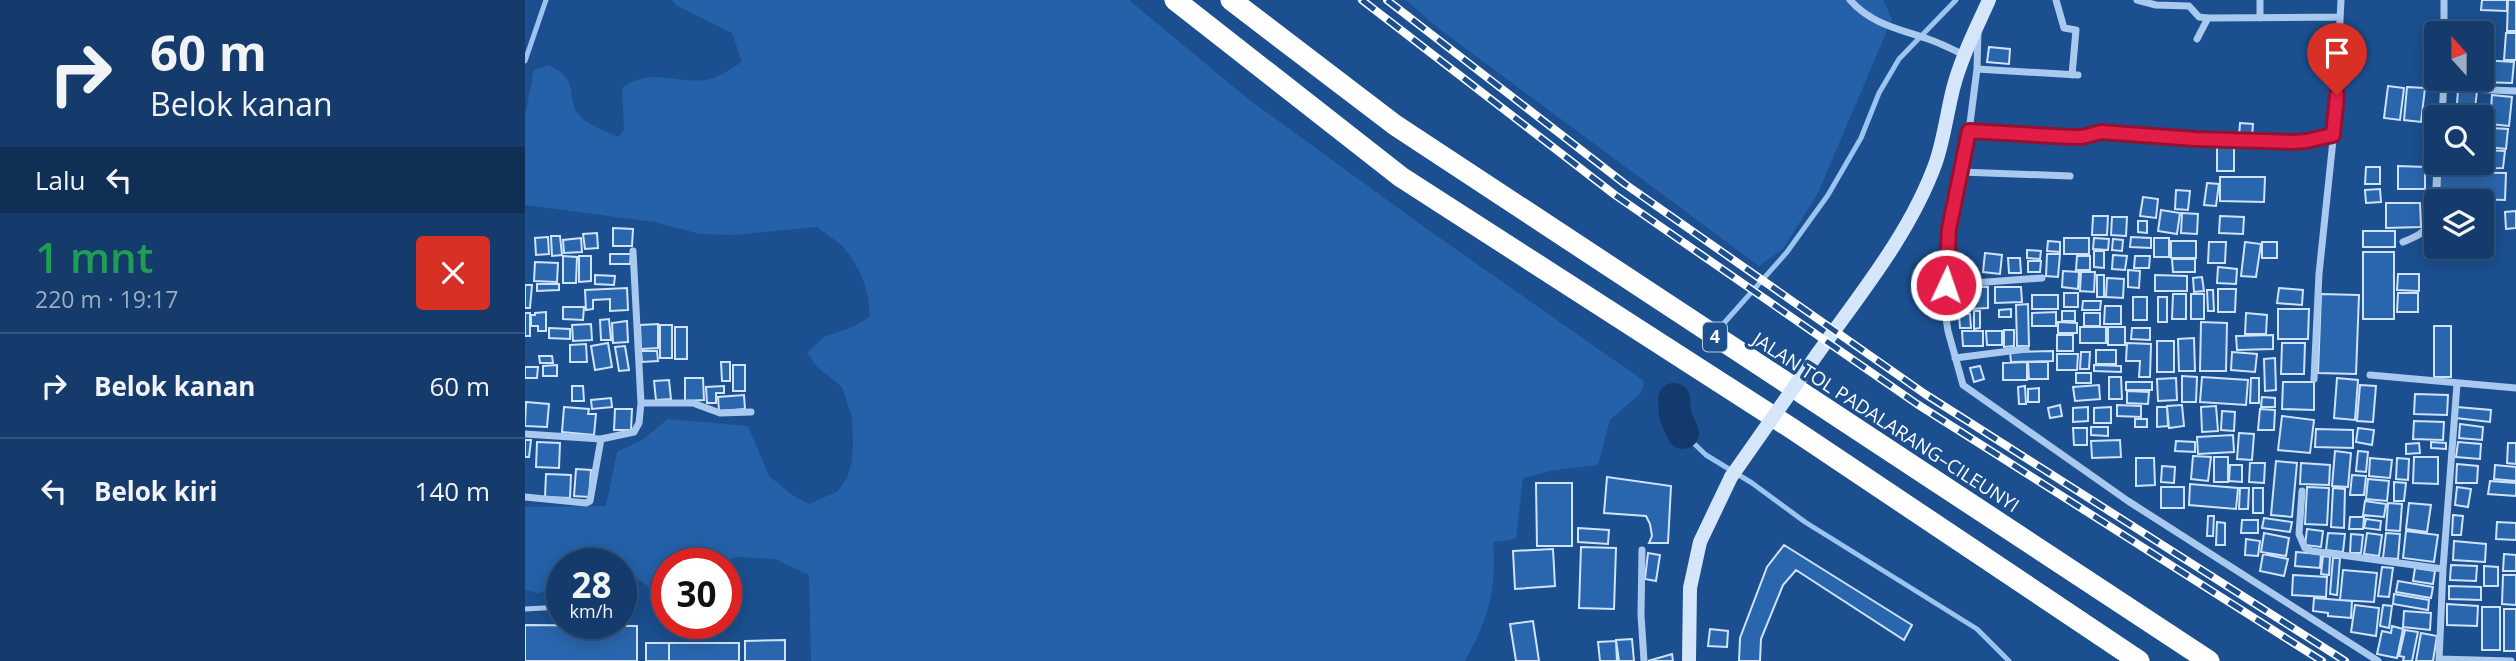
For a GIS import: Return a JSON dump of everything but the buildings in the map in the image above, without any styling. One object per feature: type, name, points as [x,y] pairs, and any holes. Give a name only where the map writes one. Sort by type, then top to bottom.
[{"type":"highway","name":"4","points":[[1175,0],[1401,177],[1791,428],[2139,661]]},
{"type":"highway","name":"JALAN TOL PADALARANG–CILEUNYI","points":[[1231,0],[1395,125],[2209,661]]},
{"type":"street","points":[[1850,0],[1885,26],[1929,39],[1964,55]]},
{"type":"street","points":[[1689,661],[1690,588],[1700,542],[1731,477],[1867,284],[1917,205],[1935,163],[1964,55],[1989,0]]},
{"type":"street","points":[[1977,69],[2075,75],[2076,30],[2064,28],[2056,0]]},
{"type":"street","points":[[2137,0],[2156,5],[2189,6],[2199,17],[2208,18],[2340,17]]},
{"type":"street","points":[[2260,0],[2260,18]]},
{"type":"street","points":[[2314,379],[2319,274],[2335,121],[2341,0]]},
{"type":"street","points":[[2444,0],[2444,21]]},
{"type":"street","points":[[2197,39],[2208,18]]},
{"type":"street","points":[[1978,24],[1977,69],[1969,131],[1949,229],[1946,285],[1945,311],[1963,385],[2129,501],[2378,661]]},
{"type":"street","points":[[2494,89],[2516,90]]},
{"type":"street","points":[[1969,131],[2072,137],[2101,132],[2195,139],[2294,142],[2333,135]]},
{"type":"street","points":[[1961,172],[2070,176]]},
{"type":"street","points":[[2403,242],[2428,226],[2433,215],[2436,175]]},
{"type":"street","points":[[525,434],[601,439],[634,432],[639,423],[641,403],[633,251]]},
{"type":"street","points":[[1946,285],[2042,278]]},
{"type":"street","points":[[1955,358],[2025,349]]},
{"type":"street","points":[[2370,375],[2516,388]]},
{"type":"street","points":[[2457,384],[2439,660],[2509,661]]},
{"type":"street","points":[[641,403],[693,403],[720,413],[751,412]]},
{"type":"street","points":[[525,497],[586,503],[590,501],[601,439]]},
{"type":"street","points":[[2302,491],[2299,534],[2305,548],[2443,569]]},
{"type":"street","points":[[1642,550],[1641,615],[1644,661]]},
{"type":"lane","points":[[525,609],[546,608]]},
{"type":"shaded area","points":[[672,0],[1129,0],[1247,98],[1427,229],[1644,381],[1641,393],[1610,420],[1598,465],[1555,470],[1523,478],[1516,539],[1493,542],[1494,575],[1489,604],[1480,632],[1465,661],[811,661],[809,575],[775,559],[742,557],[742,548],[651,548],[651,590],[637,579],[637,548],[546,548],[546,592],[537,593],[525,590],[525,507],[606,506],[617,452],[642,440],[668,419],[748,426],[769,476],[795,497],[809,504],[838,491],[847,478],[852,461],[852,417],[842,387],[817,367],[807,353],[824,337],[855,326],[869,317],[868,298],[863,281],[850,256],[838,242],[817,227],[734,235],[700,234],[654,222],[525,205],[525,115],[534,70],[549,65],[559,71],[569,83],[579,115],[592,125],[618,137],[624,130],[622,88],[646,78],[713,78],[742,62],[732,33],[676,5]]},
{"type":"shaded area","points":[[1406,0],[1883,0],[1892,19],[1818,193],[1783,249],[1759,266],[1438,28]]},
{"type":"waterway","points":[[525,61],[546,0]]},
{"type":"waterway","points":[[1725,322],[1787,252],[1828,195],[1861,138],[1879,93],[1899,59],[1956,0]]},
{"type":"waterway","points":[[1674,399],[1675,415],[1683,433]]},
{"type":"waterway","points":[[1683,433],[1706,455],[1752,483],[1805,522],[1977,629],[2009,661]]},
{"type":"railway","points":[[1362,0],[1615,195],[1917,404],[2322,661]]},
{"type":"railway","points":[[1387,0],[1625,184],[1925,394],[2345,661]]},
{"type":"route","points":[[1946,285],[1949,229],[1969,131],[2072,137],[2101,132],[2195,139],[2306,141],[2333,135],[2337,95]]}]
